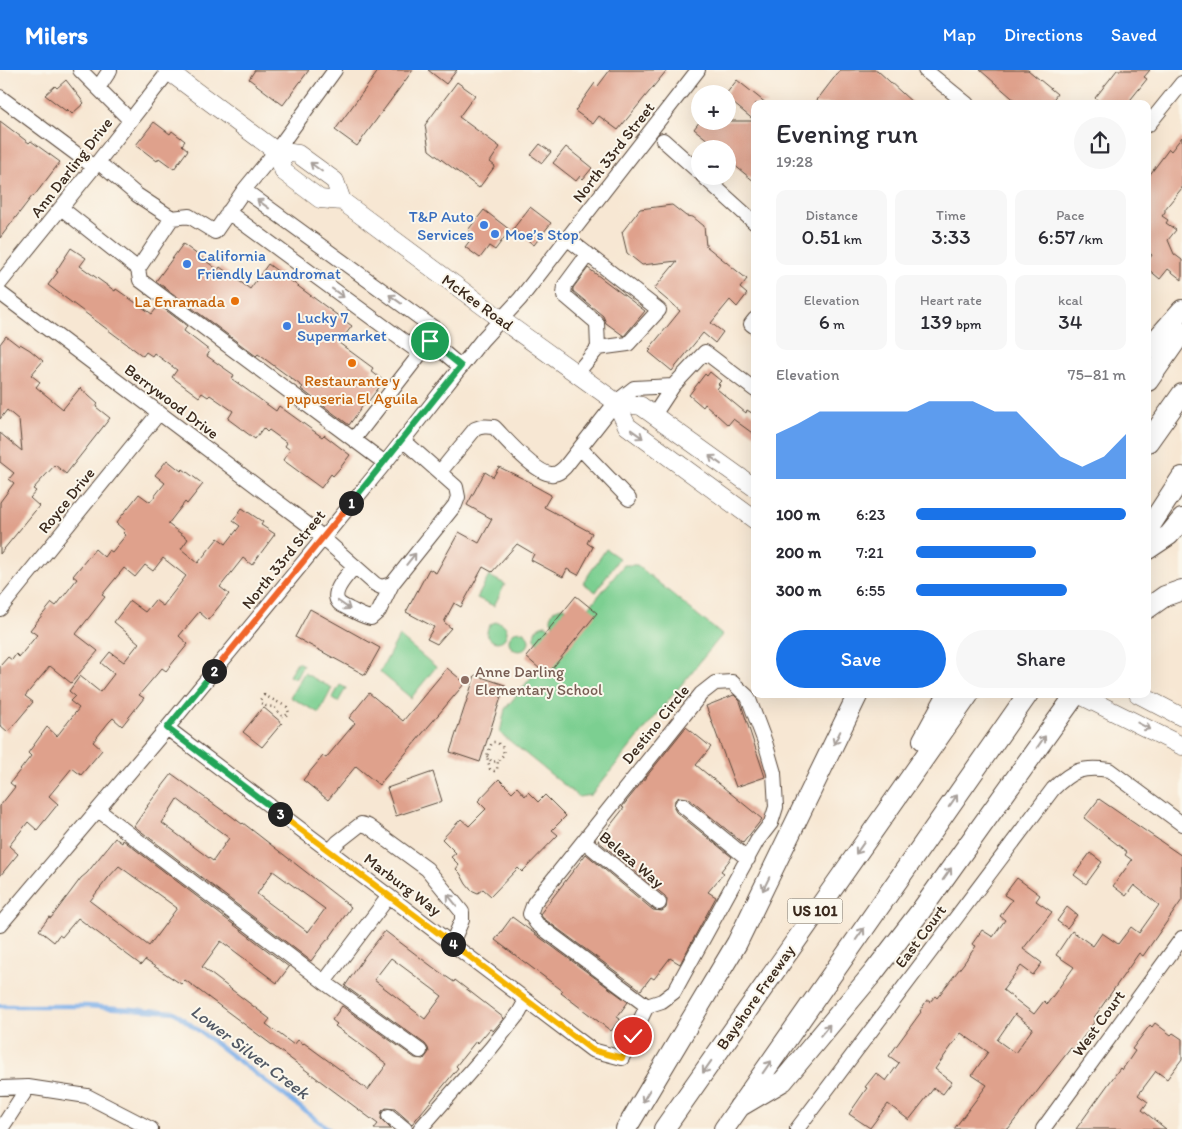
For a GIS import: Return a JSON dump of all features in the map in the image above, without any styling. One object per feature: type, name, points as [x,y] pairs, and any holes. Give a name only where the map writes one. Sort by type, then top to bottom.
[{"type":"highway","points":[[1151,346],[1182,310]]},
{"type":"highway","points":[[1151,377],[1182,332]]},
{"type":"highway","points":[[1151,438],[1182,394]]},
{"type":"highway","points":[[1151,524],[1182,477]]},
{"type":"highway","points":[[1151,547],[1169,535],[1182,519]]},
{"type":"highway","points":[[1151,606],[1165,596],[1182,590]]},
{"type":"highway","points":[[626,1129],[737,943],[856,698]]},
{"type":"highway","points":[[882,816],[946,698]]},
{"type":"highway","name":"Bayshore Freeway","points":[[664,1129],[966,698]]},
{"type":"highway","name":"US 101","points":[[724,1129],[1025,698]]},
{"type":"highway","points":[[739,1107],[783,1080],[872,973],[920,912],[1074,698]]},
{"type":"main road","name":"McKee Road","points":[[168,71],[276,152],[284,172],[320,199],[342,201],[616,402],[641,406],[751,485]]},
{"type":"main road","name":"McKee Road","points":[[616,402],[627,426],[751,517]]},
{"type":"main road","points":[[1086,698],[1182,746]]},
{"type":"main road","points":[[1146,698],[1182,717]]},
{"type":"street","points":[[80,70],[130,120]]},
{"type":"street","points":[[98,88],[110,70]]},
{"type":"street","points":[[0,97],[172,218],[190,216],[215,232],[244,190],[276,152],[335,70]]},
{"type":"street","name":"North 33rd Street","points":[[0,925],[167,728],[385,463],[482,340],[502,320],[698,70]]},
{"type":"street","points":[[925,70],[961,100]]},
{"type":"street","name":"Ann Darling Drive","points":[[0,283],[96,165],[168,71]]},
{"type":"street","points":[[1151,121],[1182,83]]},
{"type":"street","points":[[663,140],[691,165]]},
{"type":"street","points":[[713,185],[751,220]]},
{"type":"street","points":[[244,190],[438,331],[354,439]]},
{"type":"street","points":[[61,208],[138,269],[140,280],[385,463]]},
{"type":"street","points":[[228,212],[420,354]]},
{"type":"street","points":[[138,269],[172,218]]},
{"type":"street","points":[[568,238],[659,310],[628,344],[598,348]]},
{"type":"street","points":[[577,373],[598,348],[597,323],[564,295],[565,285],[588,254]]},
{"type":"street","name":"Berrywood Drive","points":[[0,292],[159,414],[324,536],[381,587],[392,584]]},
{"type":"street","points":[[430,341],[461,366]]},
{"type":"street","points":[[654,415],[673,386],[705,352],[751,387]]},
{"type":"street","points":[[440,472],[475,429],[481,426],[494,427],[532,465],[550,474],[558,473],[565,468],[616,402],[634,388],[673,386]]},
{"type":"street","name":"Royce Drive","points":[[0,609],[159,414]]},
{"type":"street","points":[[356,566],[342,583],[336,597],[342,605],[371,618],[379,611],[392,584],[455,505],[458,497],[456,487],[403,440]]},
{"type":"street","points":[[580,448],[629,499]]},
{"type":"street","name":"Destino Circle","points":[[732,682],[748,697],[765,742],[774,773],[776,807],[771,823],[757,841],[674,992],[662,1000],[647,1006],[537,924],[530,914],[534,903],[584,841],[701,694],[715,683],[732,682]]},
{"type":"street","name":"Marburg Way","points":[[167,728],[592,1050],[622,1058],[647,1006]]},
{"type":"street","name":"East Court","points":[[797,1129],[1053,789],[1063,779],[1078,770],[1095,768],[1109,770],[1182,824]]},
{"type":"street","points":[[682,805],[748,858]]},
{"type":"street","points":[[98,810],[324,982],[420,1051]]},
{"type":"street","points":[[330,851],[338,842],[361,824],[368,826],[427,869],[462,912],[462,920],[452,943]]},
{"type":"street","name":"Beleza Way","points":[[584,841],[658,903]]},
{"type":"street","points":[[324,982],[389,896]]},
{"type":"street","name":"West Court","points":[[1043,1129],[1182,938]]},
{"type":"street","points":[[420,1129],[496,1041],[519,1013],[526,1000]]},
{"type":"street","points":[[1,1129],[28,1087]]},
{"type":"street","points":[[0,1088],[28,1087],[87,1096],[151,1129]]},
{"type":"street","points":[[389,1116],[405,1129]]},
{"type":"path","points":[[267,696],[289,709],[289,713],[282,716],[274,707],[270,706],[261,703],[261,697],[267,696]]},
{"type":"path","points":[[492,742],[502,746],[504,751],[504,754],[498,761],[497,770],[490,769],[487,756],[492,742]]},
{"type":"path","points":[[487,756],[492,762],[498,761]]},
{"type":"green space","points":[[606,549],[619,558],[596,592],[583,583]]},
{"type":"green space","points":[[624,565],[637,565],[722,635],[591,795],[579,797],[500,733],[505,709]]},
{"type":"green space","points":[[489,576],[505,584],[494,606],[477,598]]},
{"type":"green space","points":[[563,607],[566,608],[554,626],[551,619],[553,611]]},
{"type":"green space","points":[[497,622],[504,625],[507,632],[504,639],[497,642],[490,639],[487,632],[490,625]]},
{"type":"green space","points":[[546,625],[552,629],[538,643],[535,631],[539,627]]},
{"type":"green space","points":[[519,631],[526,634],[529,641],[526,648],[519,651],[512,648],[509,641],[512,634]]},
{"type":"green space","points":[[399,636],[436,667],[411,698],[380,672]]},
{"type":"green space","points":[[297,662],[303,665],[295,679],[289,676]]},
{"type":"green space","points":[[304,673],[332,688],[319,713],[290,697]]},
{"type":"green space","points":[[340,685],[346,688],[338,702],[332,699]]},
{"type":"building","points":[[255,70],[309,70],[283,105],[249,79]]},
{"type":"building","points":[[379,70],[413,70],[357,146],[335,130]]},
{"type":"building","points":[[428,70],[457,70],[446,84]]},
{"type":"building","points":[[610,70],[667,70],[618,130],[599,116],[593,124],[575,111],[595,83],[598,86]]},
{"type":"building","points":[[840,70],[877,70],[910,100],[817,100]]},
{"type":"building","points":[[980,70],[1028,70],[1057,94],[1053,100],[1014,100]]},
{"type":"building","points":[[1117,70],[1150,70],[1144,77],[1147,79],[1130,100],[1097,100],[1095,98]]},
{"type":"building","points":[[66,80],[84,103],[72,114],[45,95],[55,86],[57,88]]},
{"type":"building","points":[[737,80],[762,100],[751,100],[751,118],[736,106],[736,85],[733,85]]},
{"type":"building","points":[[457,82],[475,95],[459,117],[500,147],[490,162],[495,166],[479,188],[429,150],[425,125]]},
{"type":"building","points":[[0,121],[29,143],[31,141],[60,162],[0,238]]},
{"type":"building","points":[[736,121],[751,121],[751,179],[736,167],[736,140],[708,140],[695,130],[736,130]]},
{"type":"building","points":[[154,122],[170,134],[172,131],[185,141],[182,145],[188,150],[174,169],[159,158],[157,161],[136,145]]},
{"type":"building","points":[[1182,137],[1182,188],[1165,209],[1162,216],[1168,220],[1166,223],[1176,230],[1168,240],[1174,254],[1182,260],[1182,280],[1168,269],[1160,279],[1151,272],[1151,173],[1169,149],[1171,151]]},
{"type":"building","points":[[540,144],[551,152],[542,163],[531,155]]},
{"type":"building","points":[[566,147],[592,168],[583,179],[580,176],[576,181],[553,163]]},
{"type":"building","points":[[672,205],[686,216],[693,217],[704,226],[706,246],[747,279],[740,288],[747,294],[737,307],[730,300],[711,323],[723,332],[715,343],[703,333],[672,371],[649,352],[651,350],[649,349],[680,311],[654,289],[677,261],[642,265],[627,253],[622,232],[640,209]]},
{"type":"building","points":[[530,207],[551,223],[534,245],[513,229]]},
{"type":"building","points":[[484,210],[510,230],[495,250],[489,246],[480,258],[465,247],[474,235],[468,230]]},
{"type":"building","points":[[183,244],[218,270],[220,267],[250,289],[268,264],[352,326],[339,343],[373,368],[371,371],[384,381],[349,425],[301,389],[303,387],[258,354],[256,356],[156,281]]},
{"type":"building","points":[[71,248],[86,258],[80,266],[115,291],[116,289],[152,314],[159,305],[187,326],[184,331],[210,351],[207,356],[234,375],[232,379],[276,411],[279,406],[322,437],[324,435],[350,455],[340,468],[333,476],[331,474],[321,488],[283,460],[290,450],[285,446],[287,443],[263,428],[255,439],[228,419],[233,411],[210,395],[208,397],[202,393],[199,397],[172,377],[177,370],[154,353],[152,356],[146,352],[143,356],[48,285],[58,272],[56,271]]},
{"type":"building","points":[[588,268],[645,311],[624,336],[606,323],[603,316],[573,291],[573,288]]},
{"type":"building","points":[[6,336],[19,346],[20,344],[30,350],[43,361],[31,375],[40,382],[36,387],[63,409],[80,388],[98,404],[96,407],[110,418],[66,474],[55,465],[33,489],[36,491],[30,498],[39,506],[0,554],[0,502],[14,483],[9,479],[14,473],[0,462],[0,433],[22,451],[19,420],[7,410],[0,419],[0,344]]},
{"type":"building","points":[[710,372],[721,381],[717,389],[746,413],[747,410],[751,412],[751,432],[733,419],[728,425],[705,404],[703,407],[689,395],[705,374],[707,376]]},
{"type":"building","points":[[167,460],[203,484],[187,504],[185,502],[168,524],[188,539],[181,549],[198,563],[218,538],[226,544],[240,526],[233,521],[242,508],[263,522],[261,525],[275,534],[252,565],[243,558],[220,587],[229,594],[208,620],[199,612],[179,636],[188,644],[166,671],[162,668],[139,695],[144,698],[122,726],[113,718],[109,722],[93,742],[102,750],[81,775],[72,768],[49,796],[58,804],[37,830],[28,822],[9,846],[18,854],[0,876],[0,806],[15,787],[10,783],[31,756],[28,753],[47,727],[57,736],[79,708],[70,701],[75,696],[69,691],[80,676],[100,692],[114,674],[101,663],[110,652],[124,662],[139,643],[114,622],[130,601],[145,612],[155,600],[163,606],[186,576],[163,558],[153,571],[145,565],[135,577],[124,568],[102,595],[105,597],[76,634],[98,651],[71,683],[50,666],[25,696],[33,702],[8,732],[0,725],[0,666],[8,657],[12,660],[16,654],[19,657],[37,635],[30,630],[52,603],[56,606],[77,579],[73,576],[95,549],[104,557],[109,550],[112,552],[126,535],[123,533],[125,531],[116,523],[139,494],[150,502],[165,483],[155,475]]},
{"type":"building","points":[[499,467],[532,483],[551,495],[544,507],[592,533],[587,543],[593,547],[578,575],[567,569],[563,577],[531,560],[534,554],[517,544],[492,572],[483,567],[461,607],[454,603],[444,622],[451,628],[437,644],[427,639],[434,627],[406,612],[429,569],[436,573],[459,532],[479,543],[492,519],[467,505],[485,472],[493,477]]},
{"type":"building","points":[[576,596],[597,613],[547,675],[526,657]]},
{"type":"building","points":[[310,609],[380,648],[365,675],[295,637]]},
{"type":"building","points":[[447,668],[465,683],[379,785],[356,766],[328,800],[303,780],[323,756],[326,758],[355,723],[349,718],[369,693],[403,721]]},
{"type":"building","points":[[475,675],[505,685],[480,762],[450,752]]},
{"type":"building","points":[[734,695],[740,701],[765,777],[736,787],[706,706]]},
{"type":"building","points":[[263,707],[282,723],[262,747],[243,732]]},
{"type":"building","points":[[686,727],[711,747],[696,765],[762,819],[743,843],[688,798],[679,797],[675,800],[674,808],[676,812],[732,857],[721,871],[724,873],[708,892],[716,897],[680,964],[670,958],[654,979],[651,977],[641,990],[540,914],[586,854],[653,910],[662,911],[666,908],[667,900],[665,896],[598,841],[624,808],[622,807]]},
{"type":"building","points":[[433,772],[442,801],[396,816],[387,788]]},
{"type":"building","points":[[172,774],[243,823],[351,907],[311,961],[134,826]],"holes":[[[177,799],[229,838],[213,861],[162,823]],[[273,871],[325,909],[308,932],[257,894]]]},
{"type":"building","points":[[499,779],[512,792],[517,787],[525,796],[528,792],[538,802],[545,795],[566,816],[552,830],[558,835],[522,872],[518,868],[491,896],[483,889],[478,893],[471,890],[456,869],[459,865],[451,857],[456,853],[442,839],[461,819],[469,826],[486,809],[478,801]]},
{"type":"building","points":[[1099,799],[1182,856],[1182,900],[1143,956],[1139,953],[1074,1050],[1071,1048],[1008,1129],[954,1129],[987,1085],[972,1075],[988,1052],[961,1033],[935,1069],[952,1082],[943,1094],[934,1088],[909,1120],[888,1104],[870,1128],[849,1114],[876,1073],[886,1081],[899,1063],[889,1056],[921,1012],[927,1000],[930,1002],[935,996],[937,998],[964,963],[976,946],[972,944],[982,930],[993,937],[1005,920],[1000,916],[1012,900],[1004,895],[1017,878],[1040,895],[1036,901],[1052,912],[1023,949],[1042,963],[1033,975],[1021,966],[1003,990],[1034,1014],[1044,1001],[1047,1004],[1074,967],[1056,955],[1072,931],[1093,946],[1102,933],[1118,944],[1131,927],[1139,933],[1159,905],[1134,885],[1126,896],[1113,886],[1132,860],[1125,855],[1127,852],[1084,818]],"holes":[[[1015,1014],[1033,1028],[1015,1053],[997,1040]]]},
{"type":"building","points":[[115,838],[122,843],[123,840],[289,967],[277,983],[221,941],[202,967],[270,1019],[266,1024],[294,1045],[298,1040],[304,1043],[368,1090],[387,1064],[335,1026],[337,1024],[332,1020],[342,1006],[415,1058],[424,1059],[429,1052],[425,1044],[345,986],[385,931],[438,971],[454,982],[455,980],[504,1018],[493,1031],[490,1029],[478,1043],[476,1041],[456,1066],[458,1068],[412,1124],[395,1109],[386,1108],[382,1111],[381,1119],[391,1129],[374,1129],[378,1124],[185,980],[181,984],[145,960],[141,965],[78,918],[62,937],[59,935],[54,942],[39,930]],"holes":[[[119,866],[177,908],[149,946],[90,901]],[[391,958],[442,996],[425,1019],[374,980]]]},
{"type":"building","points":[[1090,853],[1102,862],[1086,884],[1074,875]]},
{"type":"building","points":[[1067,907],[1077,915],[1067,928],[1057,921]]},
{"type":"building","points":[[512,917],[628,1002],[617,1017],[620,1019],[611,1031],[561,993],[563,991],[495,940]]},
{"type":"building","points":[[1155,1023],[1171,1035],[1173,1033],[1182,1039],[1182,1059],[1167,1079],[1156,1071],[1138,1095],[1148,1102],[1142,1110],[1166,1129],[1076,1129],[1120,1068],[1122,1070],[1135,1051],[1132,1049],[1150,1025],[1152,1027]]},
{"type":"waterway","name":"Lower Silver Creek","points":[[0,1006],[87,1006],[174,1012],[329,1129]]},
{"type":"place","name":"T&P Auto Services","points":[[484,225]]},
{"type":"place","name":"Moe’s Stop","points":[[495,234]]},
{"type":"place","name":"California Friendly Laundromat","points":[[187,264]]},
{"type":"place","name":"La Enramada","points":[[235,301]]},
{"type":"place","name":"Lucky 7 Supermarket","points":[[287,326]]},
{"type":"place","name":"Restaurante y pupuseria El Aguila","points":[[352,363]]},
{"type":"place","name":"Anne Darling Elementary School","points":[[465,680]]},
{"type":"route","points":[[430,341],[461,366],[385,463],[167,728],[592,1050],[622,1058],[633,1036]]}]
